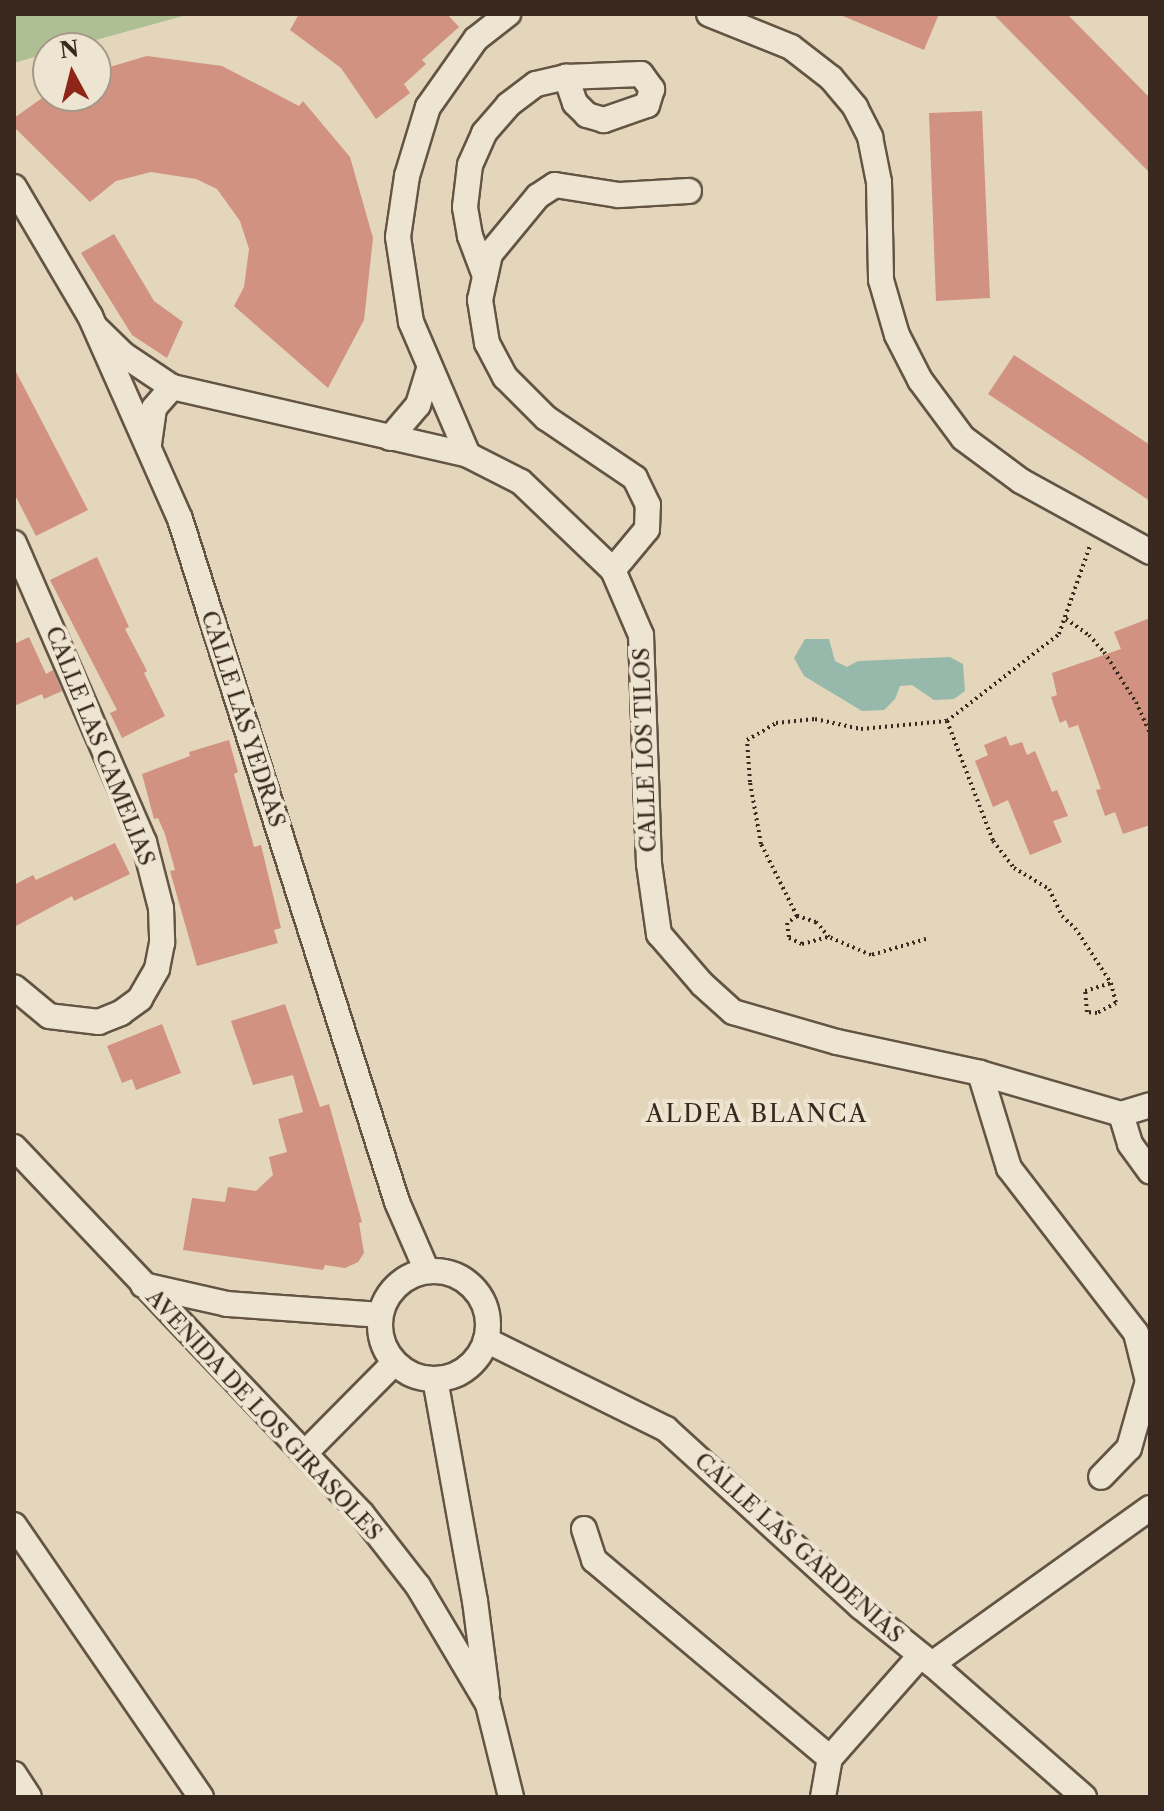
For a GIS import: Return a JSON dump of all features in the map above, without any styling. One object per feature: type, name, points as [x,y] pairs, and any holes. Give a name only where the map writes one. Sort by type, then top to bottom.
[{"type":"street","points":[[468,455],[411,322],[398,237],[407,176],[428,107],[476,39],[508,14]]},
{"type":"street","points":[[709,14],[791,47],[831,78],[855,107],[870,137],[879,182],[881,280],[897,335],[920,380],[963,438],[1021,481],[1150,552]]},
{"type":"street","points":[[485,276],[470,236],[465,207],[470,165],[484,133],[508,105],[536,84],[566,77]]},
{"type":"street","points":[[613,570],[647,529],[648,505],[635,478],[546,418],[505,377],[487,343],[480,300],[490,254],[538,196],[555,185],[619,195],[689,191]]},
{"type":"street","name":"CALLE LAS YEDRAS","points":[[14,187],[96,328],[180,519],[397,1202],[427,1271]]},
{"type":"street","name":"CALLE LOS TILOS","points":[[96,328],[124,355],[172,387],[468,455],[521,482],[613,570],[641,635],[649,864],[659,934],[702,984],[733,1012],[837,1042],[980,1073],[1121,1114]]},
{"type":"street","points":[[390,438],[418,405],[429,369]]},
{"type":"street","points":[[149,446],[154,408],[172,387]]},
{"type":"street","name":"CALLE LAS CAMELIAS","points":[[14,543],[144,842],[161,908],[162,943],[157,969],[140,999],[121,1013],[99,1022],[49,1016],[14,987]]},
{"type":"street","points":[[980,1073],[1009,1168],[1136,1333],[1148,1381],[1129,1448],[1101,1477]]},
{"type":"street","points":[[1150,1105],[1121,1114],[1130,1144],[1150,1172]]},
{"type":"street","name":"AVENIDA DE LOS GIRASOLES","points":[[14,1147],[362,1514],[418,1586],[488,1704],[511,1797]]},
{"type":"street","points":[[427,1271],[449,1273],[475,1290],[482,1298],[488,1319],[486,1340],[475,1360],[457,1374],[435,1379],[413,1375],[394,1363],[379,1332],[380,1315],[396,1285],[411,1275],[427,1271]]},
{"type":"street","points":[[143,1285],[227,1304],[380,1315]]},
{"type":"street","name":"CALLE LAS GARDENIAS","points":[[486,1340],[666,1429],[1084,1797]]},
{"type":"street","points":[[305,1453],[394,1363]]},
{"type":"street","points":[[435,1379],[475,1601],[488,1704]]},
{"type":"street","points":[[823,1797],[830,1758],[926,1660],[1150,1508]]},
{"type":"street","points":[[14,1525],[201,1797]]},
{"type":"street","points":[[584,1529],[594,1560],[830,1758]]},
{"type":"street","points":[[14,1774],[29,1797]]},
{"type":"path","points":[[926,939],[871,955],[829,937],[816,922],[797,916],[761,844],[750,782],[747,740],[776,723],[815,719],[861,729],[947,721],[1059,634],[1076,579],[1100,524]]},
{"type":"path","points":[[1066,619],[1089,635],[1104,652],[1136,702],[1150,733]]},
{"type":"path","points":[[947,721],[993,841],[1014,868],[1049,889],[1062,916],[1075,928],[1111,983],[1116,1003],[1097,1013],[1087,1012],[1085,991],[1111,983]]},
{"type":"path","points":[[797,916],[787,923],[789,938],[802,944],[829,937]]},
{"type":"shaded area","points":[[14,14],[190,14],[112,36],[112,32],[32,32],[32,58],[14,63]]},
{"type":"shaded area","points":[[805,639],[829,639],[835,661],[847,667],[858,661],[950,657],[963,664],[965,691],[954,699],[934,700],[912,685],[900,686],[895,699],[884,710],[862,711],[804,676],[794,658]]},
{"type":"building","points":[[299,14],[447,14],[459,27],[422,60],[426,64],[404,84],[410,93],[376,119],[341,68],[290,30]]},
{"type":"building","points":[[838,14],[939,14],[924,50]]},
{"type":"building","points":[[993,14],[1067,14],[1150,98],[1150,173]]},
{"type":"building","points":[[147,56],[222,66],[299,106],[303,101],[350,157],[373,238],[364,320],[328,388],[234,306],[244,287],[249,249],[240,221],[217,189],[196,179],[151,172],[116,181],[90,202],[14,127],[14,118],[32,105],[32,112],[112,112],[112,66]]},
{"type":"building","points":[[982,111],[990,298],[936,301],[929,113]]},
{"type":"building","points":[[114,234],[154,301],[183,322],[167,358],[132,335],[81,253]]},
{"type":"building","points":[[1014,355],[1150,445],[1150,501],[988,394]]},
{"type":"building","points":[[14,368],[88,510],[36,536],[14,493]]},
{"type":"building","points":[[97,557],[129,627],[125,629],[147,671],[144,673],[165,716],[122,738],[110,713],[117,710],[50,580]]},
{"type":"building","points":[[1150,618],[1150,825],[1123,834],[1115,812],[1105,816],[1096,790],[1101,789],[1078,725],[1069,728],[1066,720],[1060,723],[1051,697],[1057,695],[1052,673],[1121,649],[1114,632]]},
{"type":"building","points":[[29,637],[46,674],[53,670],[62,691],[44,699],[42,694],[14,706],[14,644]]},
{"type":"building","points":[[1006,736],[1010,746],[1022,742],[1027,755],[1035,751],[1052,792],[1057,790],[1068,816],[1053,821],[1062,842],[1030,855],[1008,800],[993,807],[975,761],[988,755],[984,745]]},
{"type":"building","points":[[229,740],[238,772],[234,774],[254,847],[261,845],[281,928],[274,930],[278,943],[197,966],[170,871],[175,870],[165,834],[158,818],[154,819],[142,774],[190,756],[189,752]]},
{"type":"building","points":[[115,843],[130,874],[74,901],[72,896],[14,927],[14,885],[33,875],[36,880]]},
{"type":"building","points":[[285,1004],[320,1107],[329,1104],[362,1222],[359,1223],[364,1253],[358,1262],[345,1268],[325,1265],[323,1270],[183,1250],[192,1198],[225,1202],[228,1187],[256,1191],[273,1175],[269,1157],[287,1152],[278,1119],[303,1112],[293,1075],[253,1085],[231,1021]]},
{"type":"building","points":[[162,1024],[181,1073],[136,1090],[132,1079],[122,1083],[107,1046]]},
{"type":"district","name":"ALDEA BLANCA","points":[[757,1114]]}]
